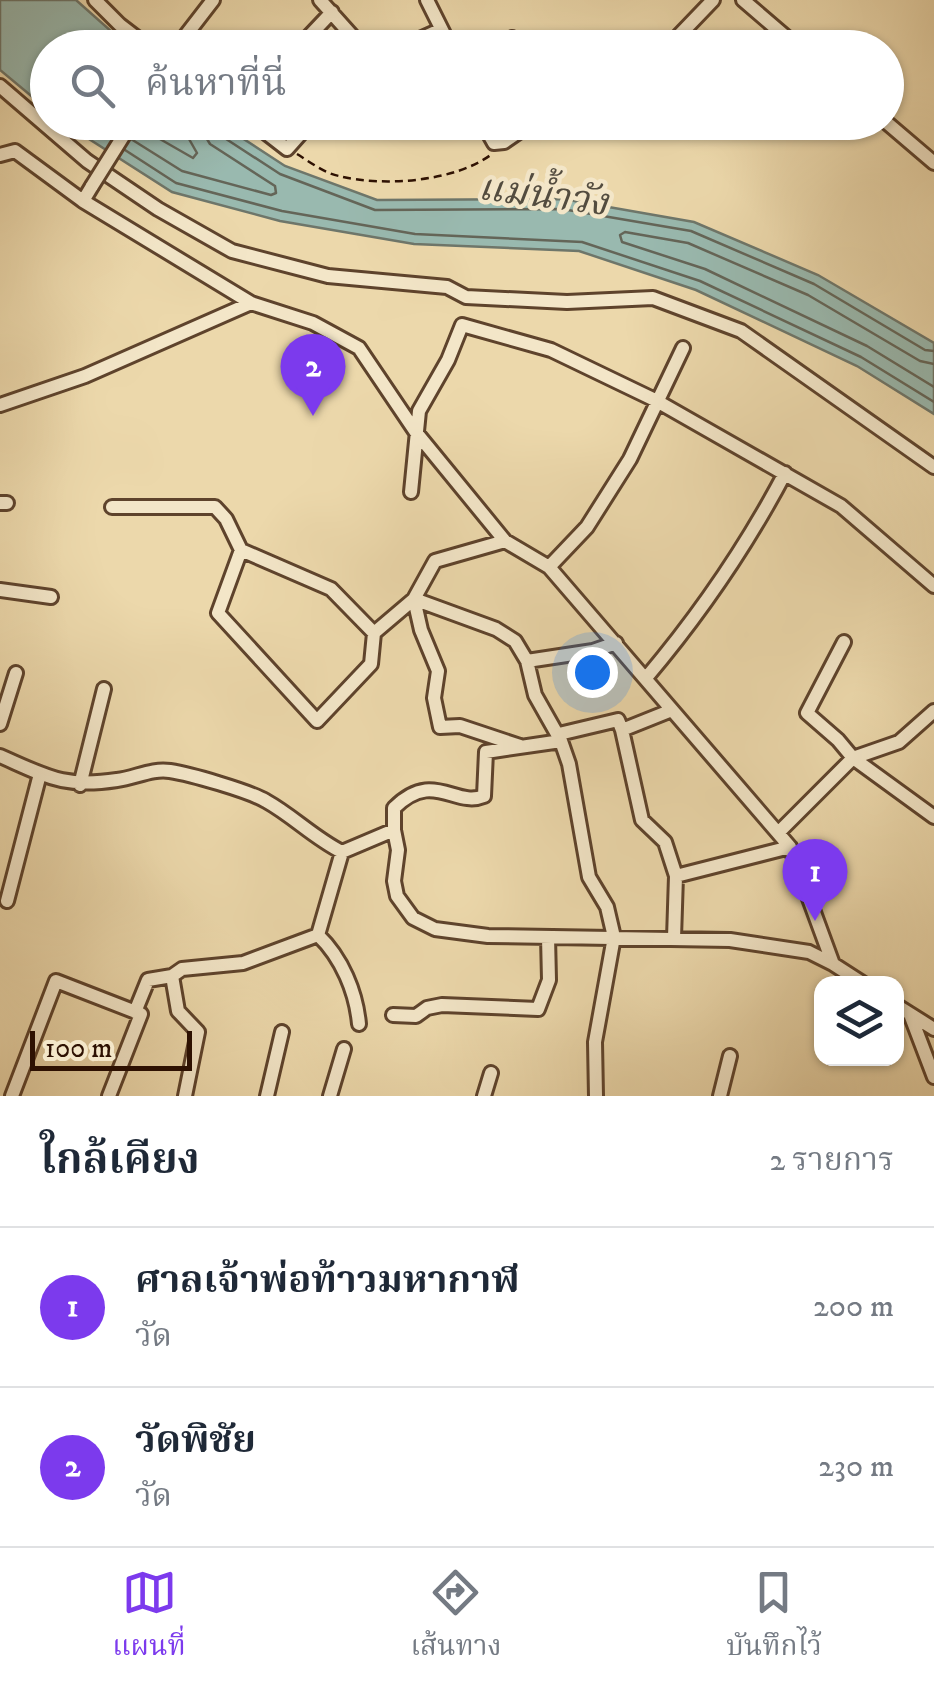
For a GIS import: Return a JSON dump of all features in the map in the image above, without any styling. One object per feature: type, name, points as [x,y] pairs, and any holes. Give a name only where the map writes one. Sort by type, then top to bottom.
[{"type":"street","points":[[95,0],[129,30]]},
{"type":"street","points":[[189,30],[212,0]]},
{"type":"street","points":[[320,0],[348,30]]},
{"type":"street","points":[[428,0],[440,30]]},
{"type":"street","points":[[684,30],[713,0]]},
{"type":"street","points":[[744,0],[778,30]]},
{"type":"street","points":[[315,30],[332,12]]},
{"type":"street","points":[[0,86],[30,112]]},
{"type":"street","points":[[904,137],[934,163]]},
{"type":"street","points":[[63,140],[158,209],[232,251],[328,276],[447,287],[466,297],[566,302],[653,298],[715,319],[741,331],[934,467]]},
{"type":"street","points":[[83,201],[121,140]]},
{"type":"street","points":[[276,140],[286,148],[294,140]]},
{"type":"street","points":[[492,140],[507,140]]},
{"type":"street","points":[[0,156],[16,151],[83,201],[251,303],[312,322],[360,348],[414,431],[505,541],[549,567],[790,847],[833,964]]},
{"type":"street","points":[[411,492],[414,431],[421,405],[448,360],[462,325],[466,297]]},
{"type":"street","points":[[0,405],[85,376],[251,303]]},
{"type":"street","points":[[462,325],[551,350],[656,400],[841,506],[934,586]]},
{"type":"street","points":[[549,567],[587,528],[643,434],[683,348]]},
{"type":"street","points":[[646,678],[692,623],[736,560],[785,473]]},
{"type":"street","points":[[112,507],[215,506],[241,550],[331,588],[374,633]]},
{"type":"street","points":[[241,550],[218,613],[317,721],[371,664],[374,633],[414,599],[435,562],[505,541]]},
{"type":"street","points":[[0,590],[51,597]]},
{"type":"street","points":[[414,599],[515,640],[527,661],[535,696],[560,737],[569,764],[589,876],[607,907],[614,936],[595,1042],[596,1096]]},
{"type":"street","points":[[414,599],[421,630],[438,671],[434,698],[439,725],[460,726],[522,746]]},
{"type":"street","points":[[844,642],[807,713],[853,758],[934,817]]},
{"type":"street","points":[[527,661],[616,643]]},
{"type":"street","points":[[0,724],[16,673]]},
{"type":"street","points":[[80,784],[104,689]]},
{"type":"street","points":[[622,730],[672,710]]},
{"type":"street","points":[[778,832],[853,758],[900,742],[934,712]]},
{"type":"street","points":[[674,938],[676,876],[665,842],[642,820],[618,720],[485,754],[484,796],[465,798],[437,788],[394,808],[398,850],[394,881],[403,908],[435,929],[488,936],[674,938],[786,947],[809,952],[852,976]]},
{"type":"street","points":[[0,756],[59,782],[80,784],[122,780],[155,771],[173,772],[264,800],[342,852]]},
{"type":"street","points":[[7,901],[40,774]]},
{"type":"street","points":[[342,852],[394,830]]},
{"type":"street","points":[[676,876],[790,847]]},
{"type":"street","points":[[318,935],[342,852]]},
{"type":"street","points":[[135,1012],[148,980],[172,976],[182,969],[244,963],[318,935]]},
{"type":"street","points":[[318,935],[336,956],[356,1000],[359,1024]]},
{"type":"street","points":[[394,1015],[416,1016],[427,1008],[442,1005],[538,1009],[550,980],[548,937]]},
{"type":"street","points":[[172,976],[178,1012],[198,1032],[184,1096]]},
{"type":"street","points":[[12,1096],[56,981],[141,1014],[109,1096]]},
{"type":"street","points":[[904,1010],[934,1029]]},
{"type":"street","points":[[910,1014],[934,1076]]},
{"type":"street","points":[[266,1096],[282,1032]]},
{"type":"street","points":[[330,1096],[344,1049]]},
{"type":"street","points":[[720,1096],[730,1056]]},
{"type":"street","points":[[484,1096],[490,1072]]},
{"type":"path","points":[[286,148],[338,176],[395,183],[464,170],[489,157],[504,142]]},
{"type":"water","points":[[0,0],[76,0],[110,30],[30,30],[30,95],[0,70]]},
{"type":"water","points":[[91,140],[245,140],[285,166],[377,200],[563,199],[694,222],[818,275],[934,343],[934,414],[857,366],[696,290],[579,251],[414,244],[280,221],[172,192]]},
{"type":"place","name":"วัดพิชัย","points":[[313,416]]},
{"type":"place","name":"ศาลเจ้าพ่อท้าวมหากาฬ","points":[[815,921]]},
{"type":"water label","name":"แม่น้ำวัง","points":[[543,196]]}]
